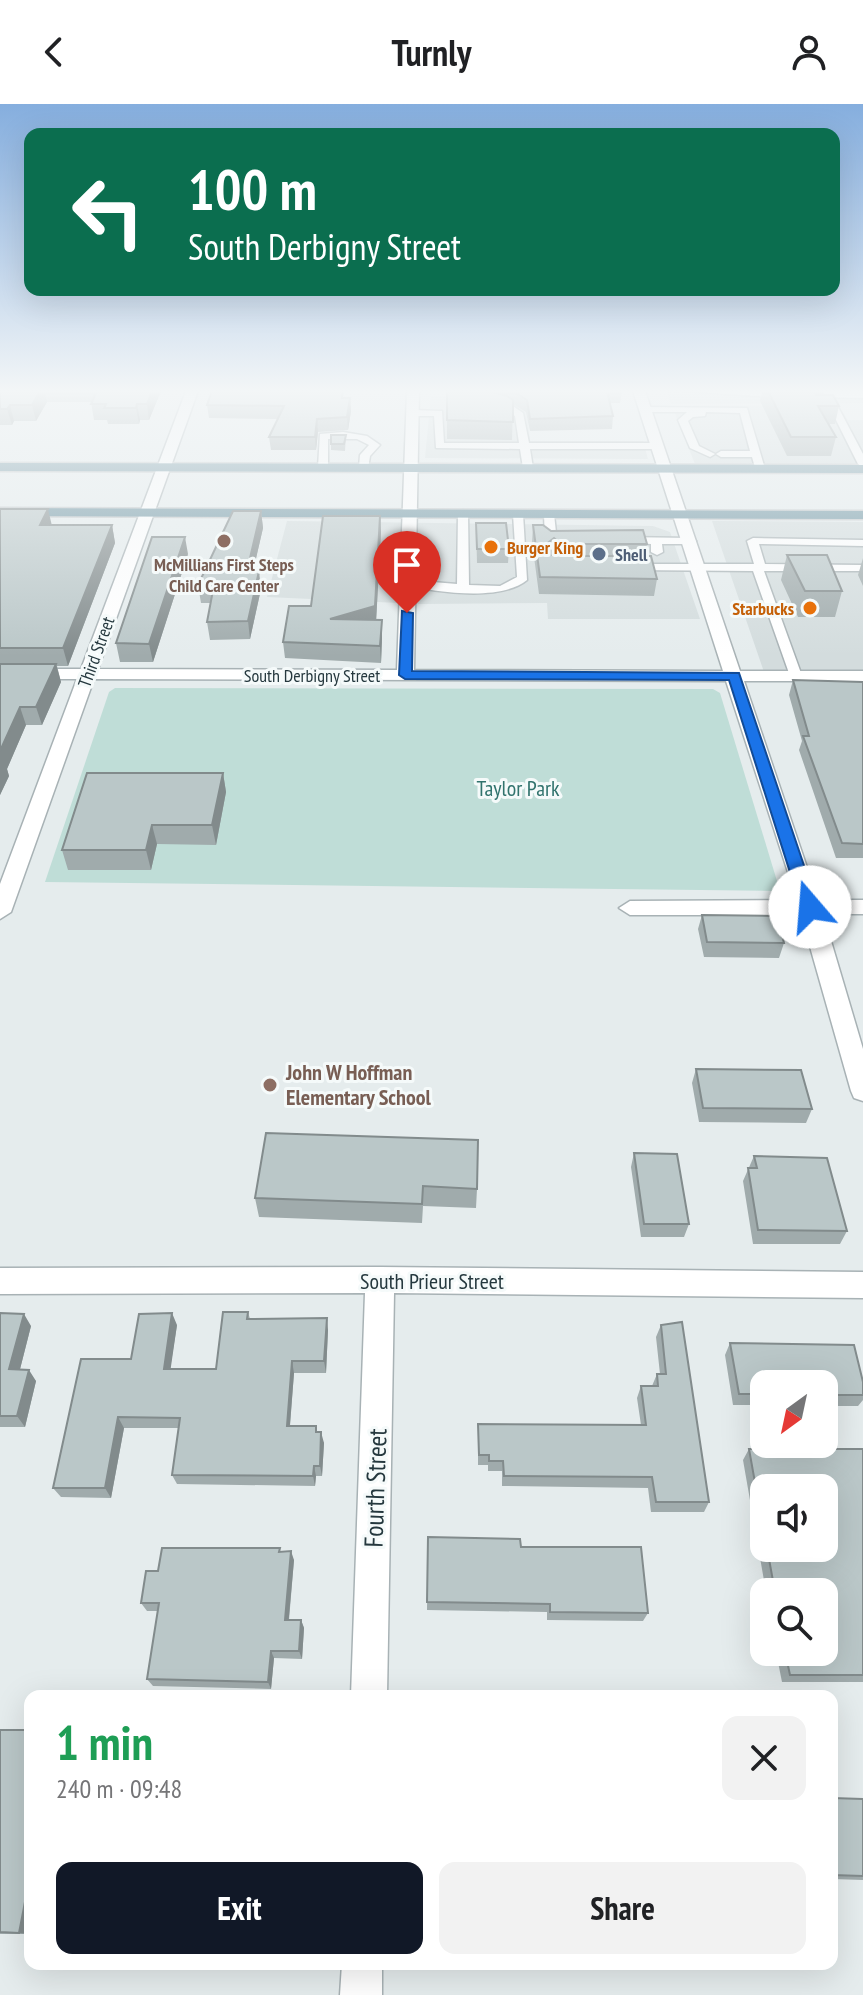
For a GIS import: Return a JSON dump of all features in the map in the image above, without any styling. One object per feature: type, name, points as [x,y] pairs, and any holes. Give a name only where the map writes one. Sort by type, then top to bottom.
[{"type":"main road","points":[[0,512],[463,513],[518,520],[549,514],[863,515]]},
{"type":"street","name":"Third Street","points":[[1,909],[160,479]]},
{"type":"street","points":[[405,675],[410,479]]},
{"type":"street","points":[[669,479],[810,907],[863,1091]]},
{"type":"street","name":"South Derbigny Street","points":[[0,674],[863,676]]},
{"type":"street","points":[[630,908],[863,907]]},
{"type":"street","name":"South Prieur Street","points":[[0,1281],[380,1280],[863,1285]]},
{"type":"street","name":"Fourth Street","points":[[369,1690],[380,1280]]},
{"type":"street","points":[[361,1995],[362,1970]]},
{"type":"lane","points":[[463,513],[463,588]]},
{"type":"lane","points":[[549,514],[551,541],[568,540]]},
{"type":"lane","points":[[746,515],[758,567],[796,676]]},
{"type":"lane","points":[[463,571],[477,583],[490,586],[512,580],[518,520]]},
{"type":"lane","points":[[408,583],[495,591],[513,588],[523,578],[518,520]]},
{"type":"lane","points":[[610,540],[690,541]]},
{"type":"lane","points":[[656,541],[659,566]]},
{"type":"lane","points":[[753,541],[863,543]]},
{"type":"lane","points":[[616,567],[631,564],[863,568]]},
{"type":"shaded area","points":[[287,521],[653,526],[670,532],[700,619],[548,619],[547,603],[421,604],[267,597]]},
{"type":"shaded area","points":[[712,521],[863,522],[863,671],[764,672]]},
{"type":"green space","name":"Taylor Park","points":[[115,688],[713,689],[720,693],[780,891],[45,882],[109,692]]},
{"type":"building","points":[[0,509],[48,509],[40,525],[112,525],[63,648],[0,648]]},
{"type":"building","points":[[233,511],[261,511],[247,571],[259,571],[248,621],[207,622],[214,585],[198,585]]},
{"type":"building","points":[[323,516],[380,516],[375,606],[330,619],[382,620],[380,646],[283,642],[289,606],[311,606]]},
{"type":"building","points":[[476,523],[506,523],[509,549],[477,549]]},
{"type":"building","points":[[533,525],[543,525],[551,531],[643,530],[647,544],[561,544],[554,538],[545,545],[548,553],[554,556],[651,556],[657,579],[540,577]]},
{"type":"building","points":[[152,537],[185,537],[149,644],[116,643]]},
{"type":"building","points":[[787,555],[827,555],[842,591],[805,591]]},
{"type":"building","points":[[0,664],[56,664],[36,707],[20,707],[0,751]]},
{"type":"building","points":[[793,680],[863,682],[863,844],[842,843],[803,736],[809,736]]},
{"type":"building","points":[[87,773],[223,773],[212,825],[152,825],[146,850],[62,850]]},
{"type":"building","points":[[702,915],[777,916],[784,943],[707,942]]},
{"type":"building","points":[[696,1069],[801,1070],[812,1109],[703,1108]]},
{"type":"building","points":[[266,1133],[478,1140],[477,1189],[423,1186],[422,1204],[255,1198]]},
{"type":"building","points":[[634,1153],[677,1154],[689,1224],[644,1224]]},
{"type":"building","points":[[754,1156],[827,1158],[847,1231],[758,1230],[748,1168],[757,1168]]},
{"type":"building","points":[[223,1312],[248,1312],[247,1319],[327,1318],[324,1361],[292,1361],[287,1426],[316,1426],[316,1432],[321,1432],[320,1466],[314,1466],[313,1476],[172,1475],[180,1418],[118,1417],[105,1488],[53,1488],[81,1359],[131,1359],[139,1314],[172,1313],[164,1369],[216,1369]]},
{"type":"building","points":[[0,1313],[24,1314],[9,1369],[29,1370],[17,1416],[0,1416]]},
{"type":"building","points":[[682,1322],[709,1502],[656,1502],[652,1477],[504,1476],[503,1461],[489,1461],[489,1455],[479,1455],[478,1424],[646,1425],[641,1386],[658,1386],[657,1374],[666,1374],[661,1325]]},
{"type":"building","points":[[730,1343],[854,1345],[863,1395],[838,1395],[838,1370],[750,1370],[750,1394],[739,1394]]},
{"type":"building","points":[[838,1449],[863,1449],[863,1675],[790,1675],[788,1666],[838,1666],[838,1578],[772,1578],[770,1562],[838,1562],[838,1474],[753,1474],[751,1458],[838,1458]]},
{"type":"building","points":[[428,1537],[520,1539],[521,1547],[641,1547],[648,1613],[550,1612],[550,1604],[427,1602]]},
{"type":"building","points":[[162,1548],[280,1548],[279,1552],[291,1551],[285,1620],[301,1620],[299,1651],[271,1651],[268,1682],[147,1679],[159,1603],[141,1603],[146,1571],[158,1571]]},
{"type":"building","points":[[0,1730],[24,1730],[24,1907],[19,1933],[0,1932]]},
{"type":"building","points":[[838,1798],[863,1799],[863,1876],[838,1875]]},
{"type":"place","name":"McMillians First Steps Child Care Center","points":[[224,541]]},
{"type":"place","name":"Burger King","points":[[491,547]]},
{"type":"place","name":"Shell","points":[[599,554]]},
{"type":"place","name":"Starbucks","points":[[810,608]]},
{"type":"place","name":"John W Hoffman Elementary School","points":[[270,1085]]},
{"type":"route","points":[[407,613],[405,675],[735,676],[810,907]]}]
